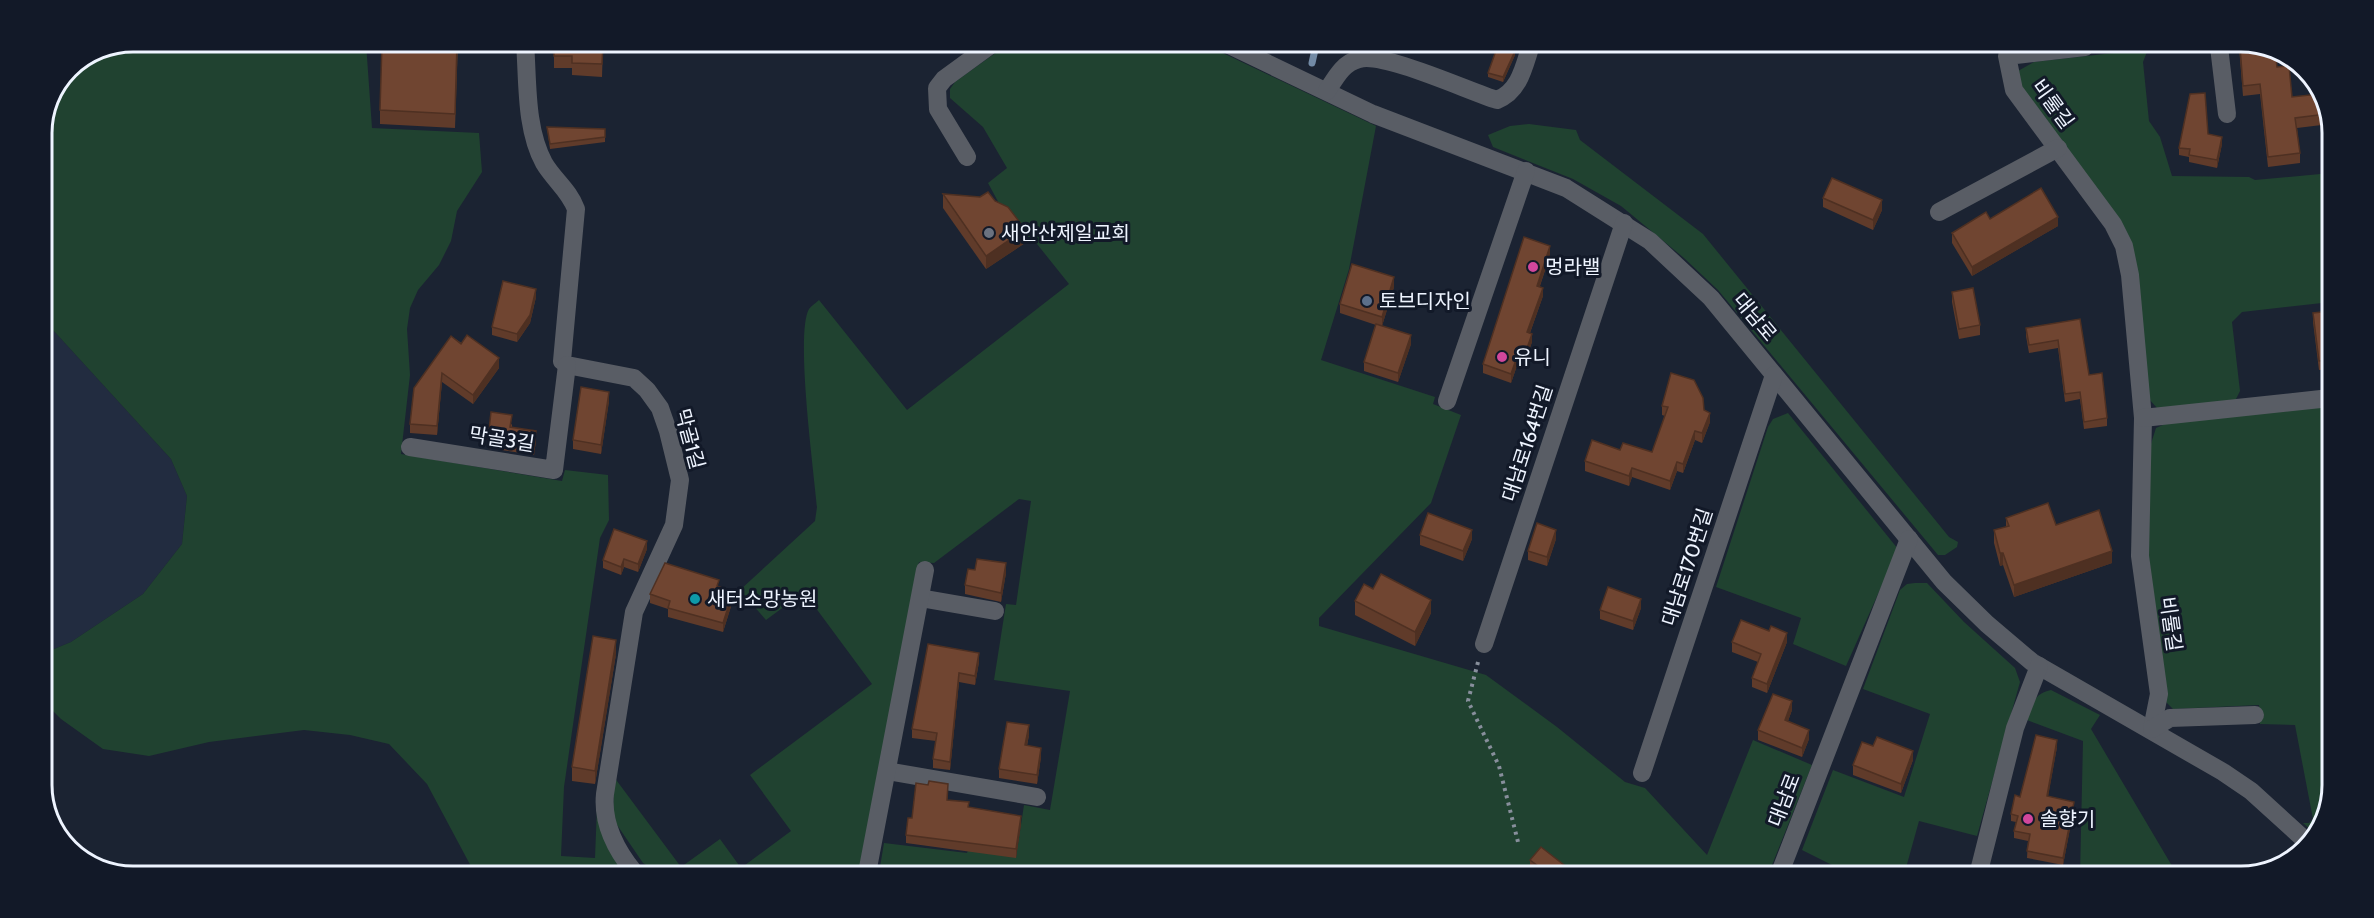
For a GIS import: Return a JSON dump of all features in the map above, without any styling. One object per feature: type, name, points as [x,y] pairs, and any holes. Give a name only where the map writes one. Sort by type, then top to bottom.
[{"type":"street","points":[[526,52],[530,113],[536,140],[544,163],[571,195],[576,208],[561,354],[562,361],[567,365]]},
{"type":"street","points":[[967,156],[938,109],[937,88],[944,79],[981,52]]},
{"type":"street","name":"대남로","points":[[1244,52],[1414,131],[1526,171],[1566,188],[1624,223],[1657,247],[1711,298],[1965,604],[2039,666],[2196,754],[2252,791],[2302,837]]},
{"type":"street","points":[[1328,91],[1340,71],[1349,63],[1374,57],[1497,100],[1508,96],[1516,86],[1528,52]]},
{"type":"street","name":"비룰길","points":[[2038,52],[2007,56],[2014,90],[2113,224],[2124,246],[2130,274],[2143,418],[2140,556],[2159,694],[2152,729]]},
{"type":"street","points":[[2220,52],[2227,114]]},
{"type":"street","name":"비룰길","points":[[1939,212],[2058,148]]},
{"type":"street","points":[[1447,401],[1526,171]]},
{"type":"street","name":"대남로164번길","points":[[1484,644],[1624,223]]},
{"type":"street","name":"막골3길","points":[[410,447],[554,470],[567,365]]},
{"type":"street","name":"막골1길","points":[[567,365],[634,378],[647,390],[660,408],[680,480],[674,525],[634,612],[605,794],[603,811],[606,824],[630,866]]},
{"type":"street","name":"대남로170번길","points":[[1642,773],[1774,375]]},
{"type":"street","points":[[2143,418],[2321,399]]},
{"type":"street","name":"대남로","points":[[1782,866],[1909,539]]},
{"type":"street","points":[[868,866],[925,570]]},
{"type":"street","points":[[920,598],[995,611]]},
{"type":"street","points":[[1980,866],[2014,728],[2039,666]]},
{"type":"street","points":[[2152,729],[2170,718],[2255,715]]},
{"type":"street","points":[[887,771],[1037,797]]},
{"type":"path","points":[[1484,644],[1469,689],[1468,701],[1499,766],[1518,842]]},
{"type":"shaded area","points":[[52,329],[171,459],[187,496],[182,544],[143,594],[71,642],[53,650]]},
{"type":"green space","points":[[134,52],[367,52],[372,128],[479,133],[482,172],[457,211],[451,241],[439,265],[418,290],[410,308],[407,329],[410,375],[401,454],[562,481],[565,470],[608,475],[609,520],[600,538],[564,787],[561,856],[595,858],[597,807],[626,866],[471,866],[427,784],[389,744],[350,735],[304,730],[209,742],[149,756],[103,749],[61,719],[53,711],[53,650],[71,642],[143,594],[182,544],[187,496],[171,459],[52,329],[52,134],[59,103],[76,76],[89,66],[118,54]]},
{"type":"green space","points":[[997,52],[1221,52],[1376,126],[1349,269],[1321,360],[1435,397],[1433,404],[1461,415],[1431,503],[1319,618],[1319,626],[1486,675],[1557,727],[1625,782],[1645,788],[1707,855],[1753,740],[1812,765],[1772,866],[880,866],[884,843],[967,853],[968,850],[1016,857],[1024,805],[1050,810],[1070,691],[994,680],[1006,604],[1016,605],[1031,501],[1019,499],[934,563],[919,562],[861,866],[744,866],[791,831],[750,775],[872,684],[804,592],[766,620],[740,590],[815,521],[817,507],[809,435],[804,345],[805,323],[809,309],[819,300],[907,410],[1069,284],[1037,244],[1025,243],[1008,220],[988,183],[1007,168],[983,127],[950,98],[950,89],[955,82]]},
{"type":"green space","points":[[2122,52],[2147,52],[2143,62],[2149,121],[2160,137],[2172,176],[2249,177],[2255,180],[2321,174],[2321,303],[2242,312],[2232,322],[2240,391],[2235,401],[2157,408],[2149,399],[2138,275],[2022,91],[2018,71],[2034,62]]},
{"type":"green space","points":[[1529,124],[1576,130],[1580,140],[1703,234],[1949,537],[1958,542],[1957,547],[1945,555],[1938,555],[1718,290],[1684,258],[1621,206],[1573,179],[1493,147],[1488,135],[1510,126]]},
{"type":"green space","points":[[2321,407],[2322,784],[2317,810],[2313,820],[2309,828],[2303,823],[2309,823],[2313,819],[2295,725],[2260,724],[2259,705],[2173,709],[2165,701],[2147,558],[2149,450],[2156,428],[2165,424]]},
{"type":"green space","points":[[1788,413],[1898,549],[1846,666],[1793,644],[1801,618],[1716,587],[1768,427],[1773,419]]},
{"type":"green space","points":[[1927,583],[1964,622],[2015,668],[2020,682],[1977,836],[1919,821],[1906,866],[1834,866],[1802,850],[1833,770],[1904,797],[1930,714],[1863,689],[1900,590],[1907,584]]},
{"type":"green space","points":[[2051,690],[2100,715],[2091,729],[2172,866],[2080,866],[2083,741],[2027,720],[2037,697]]},
{"type":"green space","points":[[614,777],[680,866],[648,866],[643,863],[613,819]]},
{"type":"green space","points":[[720,839],[740,866],[682,866]]},
{"type":"building","points":[[382,52],[457,52],[455,114],[380,110]]},
{"type":"building","points":[[554,52],[603,52],[602,64],[572,63],[572,56],[554,56]]},
{"type":"building","points":[[1496,52],[1515,52],[1503,77],[1488,73]]},
{"type":"building","points":[[2240,52],[2266,57],[2276,61],[2277,67],[2289,69],[2292,97],[2312,95],[2319,115],[2295,118],[2300,153],[2268,157],[2260,84],[2243,86]]},
{"type":"building","points":[[2205,93],[2208,134],[2222,137],[2217,160],[2189,155],[2190,149],[2179,148],[2190,94]]},
{"type":"building","points":[[547,127],[605,129],[605,137],[550,144]]},
{"type":"building","points":[[1832,178],[1882,200],[1873,220],[1823,198]]},
{"type":"building","points":[[2041,188],[2058,217],[1972,267],[1952,233],[1986,212],[1990,219]]},
{"type":"building","points":[[988,192],[995,201],[1008,207],[1025,229],[986,256],[943,194],[980,197]]},
{"type":"building","points":[[1524,237],[1550,246],[1537,286],[1543,288],[1527,332],[1532,334],[1526,351],[1520,348],[1511,374],[1483,364]]},
{"type":"building","points":[[1352,264],[1394,277],[1382,317],[1340,304]]},
{"type":"building","points":[[503,281],[536,289],[530,315],[517,334],[492,327]]},
{"type":"building","points":[[1973,288],[1980,325],[1959,329],[1952,292]]},
{"type":"building","points":[[2321,312],[2321,361],[2319,361],[2313,313]]},
{"type":"building","points":[[2080,319],[2089,375],[2102,373],[2107,418],[2084,422],[2080,392],[2065,394],[2058,340],[2029,345],[2026,328]]},
{"type":"building","points":[[1376,324],[1411,335],[1398,373],[1364,362]]},
{"type":"building","points":[[467,335],[499,358],[473,395],[442,373],[437,426],[410,424],[414,388],[451,336],[461,344]]},
{"type":"building","points":[[1671,373],[1694,380],[1703,398],[1704,410],[1710,413],[1702,433],[1695,431],[1683,464],[1677,462],[1670,481],[1632,468],[1629,476],[1585,461],[1592,440],[1620,450],[1623,443],[1652,452],[1668,407],[1662,406]]},
{"type":"building","points":[[581,387],[609,392],[601,445],[573,440]]},
{"type":"building","points":[[491,412],[512,415],[510,427],[536,431],[534,446],[488,439]]},
{"type":"building","points":[[2048,503],[2056,525],[2099,510],[2112,551],[2014,585],[2003,553],[2000,553],[1994,530],[2009,526],[2006,518]]},
{"type":"building","points":[[1428,513],[1472,530],[1463,551],[1420,535]]},
{"type":"building","points":[[1537,523],[1556,530],[1547,557],[1528,551]]},
{"type":"building","points":[[614,529],[647,541],[638,564],[624,559],[621,567],[603,560]]},
{"type":"building","points":[[977,559],[1006,563],[1001,593],[965,585],[968,569],[975,570]]},
{"type":"building","points":[[665,563],[719,580],[717,586],[733,592],[723,623],[668,608],[670,601],[650,594]]},
{"type":"building","points":[[1381,574],[1431,600],[1415,632],[1355,601],[1364,584],[1373,589]]},
{"type":"building","points":[[1608,587],[1641,599],[1633,621],[1600,610]]},
{"type":"building","points":[[1741,620],[1769,631],[1771,626],[1787,633],[1767,684],[1752,678],[1761,654],[1732,642]]},
{"type":"building","points":[[593,636],[616,640],[595,771],[572,767]]},
{"type":"building","points":[[928,644],[979,653],[975,676],[959,673],[950,762],[933,759],[937,733],[912,729]]},
{"type":"building","points":[[1773,694],[1792,701],[1785,720],[1809,730],[1802,748],[1758,730]]},
{"type":"building","points":[[1007,722],[1029,725],[1025,745],[1041,748],[1037,775],[999,769]]},
{"type":"building","points":[[2036,735],[2057,740],[2047,796],[2074,802],[2063,858],[2027,851],[2030,834],[2014,831],[2018,816],[2011,814],[2015,795],[2020,797]]},
{"type":"building","points":[[1877,737],[1913,751],[1901,784],[1853,765],[1862,742],[1873,746]]},
{"type":"building","points":[[929,781],[948,784],[947,800],[969,802],[968,807],[1021,816],[1016,849],[906,835],[908,818],[912,818],[916,783],[928,785]]},
{"type":"building","points":[[1541,847],[1564,865],[1538,866],[1530,860]]},
{"type":"waterway","points":[[1312,63],[1314,52]]},
{"type":"place","name":"새안산제일교회","points":[[989,233]]},
{"type":"place","name":"멍라밸","points":[[1533,267]]},
{"type":"place","name":"토브디자인","points":[[1367,301]]},
{"type":"place","name":"유니","points":[[1502,357]]},
{"type":"place","name":"새터소망농원","points":[[695,599]]},
{"type":"place","name":"솔향기","points":[[2028,819]]}]
